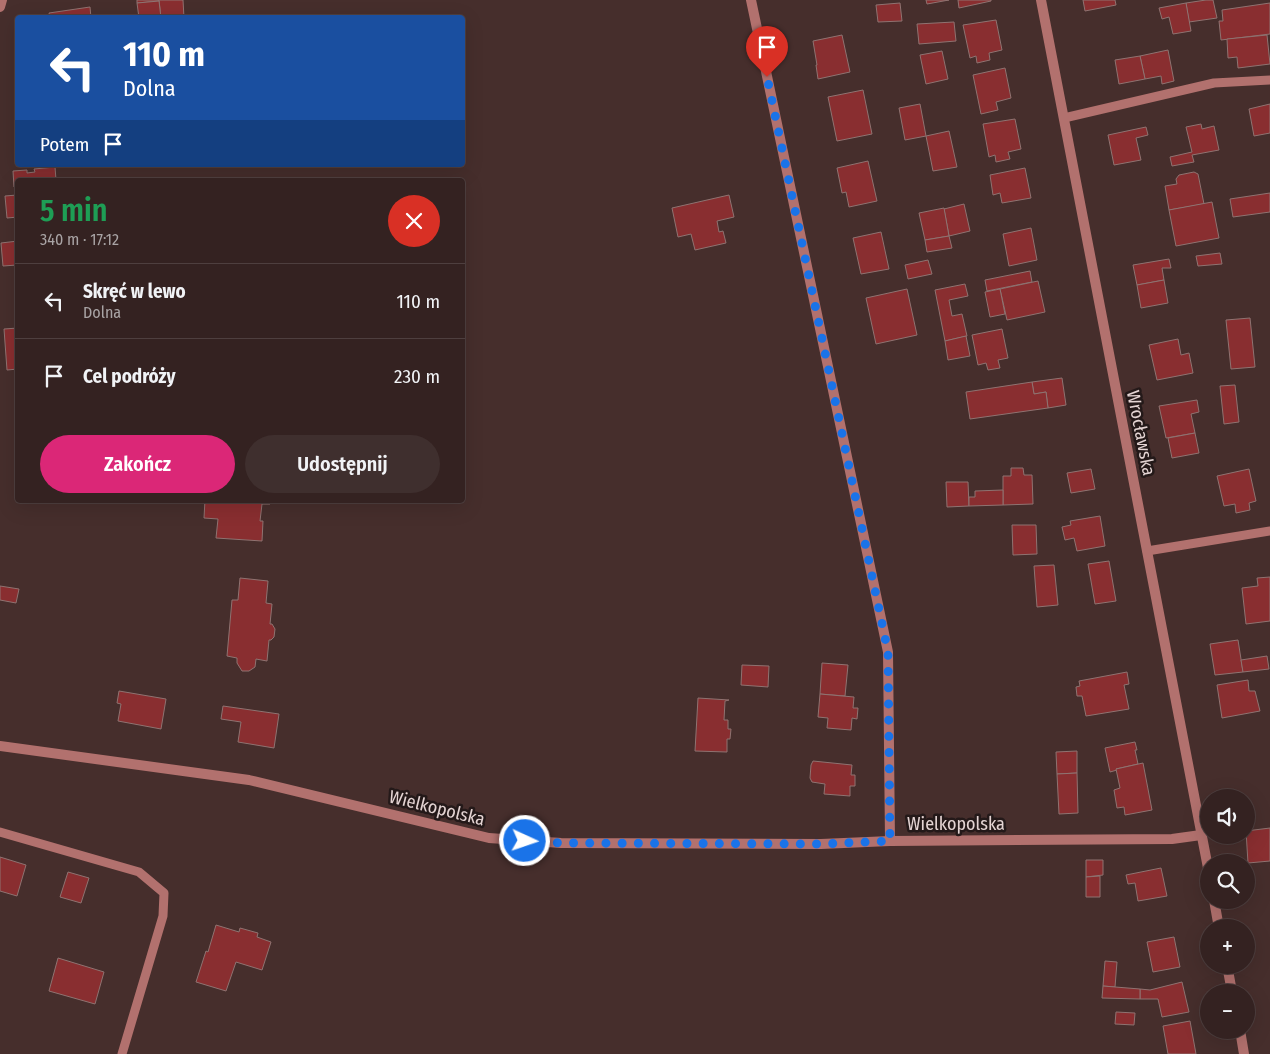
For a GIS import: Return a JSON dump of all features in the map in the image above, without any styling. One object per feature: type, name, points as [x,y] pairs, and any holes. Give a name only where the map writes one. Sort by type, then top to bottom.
[{"type":"street","points":[[0,8],[2,0]]},
{"type":"street","points":[[751,0],[888,652],[890,841]]},
{"type":"street","name":"Wrocławska","points":[[1041,0],[1200,829]]},
{"type":"street","name":"Wielkopolska","points":[[0,746],[248,780],[489,838],[561,843],[821,844],[890,841],[1172,839],[1200,834]]},
{"type":"street","points":[[1242,1039],[1244,1054]]},
{"type":"lane","points":[[1064,118],[1214,83],[1270,80]]},
{"type":"lane","points":[[1147,551],[1270,531]]},
{"type":"lane","points":[[0,832],[139,872],[164,893],[163,916],[122,1054]]},
{"type":"building","points":[[137,0],[159,0],[159,1],[137,3]]},
{"type":"building","points":[[159,0],[183,0],[184,15],[161,15]]},
{"type":"building","points":[[926,0],[949,0],[927,4]]},
{"type":"building","points":[[958,0],[991,0],[991,1],[959,8]]},
{"type":"building","points":[[1083,0],[1115,0],[1116,5],[1085,11]]},
{"type":"building","points":[[1213,0],[1217,18],[1189,22],[1186,3]]},
{"type":"building","points":[[159,1],[161,15],[139,15],[137,3]]},
{"type":"building","points":[[900,3],[902,21],[878,22],[876,5]]},
{"type":"building","points":[[1186,3],[1191,31],[1173,34],[1169,17],[1162,19],[1159,8]]},
{"type":"building","points":[[1270,3],[1270,34],[1221,40],[1219,21],[1223,21],[1222,10]]},
{"type":"building","points":[[90,7],[91,15],[49,15],[49,13]]},
{"type":"building","points":[[996,20],[1002,50],[989,53],[990,60],[977,63],[976,56],[970,58],[963,25]]},
{"type":"building","points":[[954,22],[956,41],[919,44],[917,24]]},
{"type":"building","points":[[842,35],[850,72],[818,79],[813,41]]},
{"type":"building","points":[[1267,35],[1270,64],[1238,68],[1237,57],[1228,58],[1227,39]]},
{"type":"building","points":[[1168,50],[1174,81],[1162,84],[1161,76],[1145,79],[1140,56]]},
{"type":"building","points":[[942,51],[948,79],[926,84],[920,55]]},
{"type":"building","points":[[1140,56],[1145,79],[1119,84],[1115,60]]},
{"type":"building","points":[[1005,68],[1011,98],[996,102],[998,110],[981,114],[973,75]]},
{"type":"building","points":[[863,90],[872,134],[837,141],[828,97]]},
{"type":"building","points":[[920,104],[926,136],[905,140],[899,108]]},
{"type":"building","points":[[1270,104],[1270,133],[1254,136],[1249,109]]},
{"type":"building","points":[[1015,119],[1021,149],[1008,152],[1010,159],[996,162],[995,155],[989,157],[983,124]]},
{"type":"building","points":[[1201,124],[1202,129],[1214,126],[1219,150],[1192,155],[1194,162],[1172,166],[1170,157],[1192,152],[1186,127]]},
{"type":"building","points":[[1146,127],[1148,135],[1136,138],[1141,160],[1114,165],[1108,135]]},
{"type":"building","points":[[949,131],[957,167],[933,171],[926,136]]},
{"type":"building","points":[[868,161],[877,201],[849,207],[846,192],[842,193],[837,168]]},
{"type":"building","points":[[55,167],[56,178],[15,178],[14,187],[13,171],[27,170],[27,173],[35,172],[34,169]]},
{"type":"building","points":[[1025,168],[1031,198],[1002,203],[1000,193],[993,195],[990,175]]},
{"type":"building","points":[[1194,172],[1198,174],[1204,204],[1169,210],[1165,186],[1177,184],[1176,179],[1179,175]]},
{"type":"building","points":[[1270,193],[1270,212],[1233,217],[1230,199]]},
{"type":"building","points":[[15,195],[15,217],[7,218],[5,196]]},
{"type":"building","points":[[729,195],[734,217],[717,221],[719,232],[723,231],[726,243],[695,250],[691,234],[678,237],[672,208]]},
{"type":"building","points":[[1212,202],[1219,238],[1176,246],[1169,210]]},
{"type":"building","points":[[964,204],[970,231],[949,236],[944,209]]},
{"type":"building","points":[[944,208],[949,236],[925,240],[919,213]]},
{"type":"building","points":[[1031,228],[1037,260],[1009,266],[1003,234]]},
{"type":"building","points":[[881,232],[889,269],[861,274],[853,238]]},
{"type":"building","points":[[949,236],[952,248],[927,252],[925,240]]},
{"type":"building","points":[[15,241],[15,265],[3,266],[1,243]]},
{"type":"building","points":[[1220,253],[1222,264],[1198,266],[1196,256]]},
{"type":"building","points":[[1169,259],[1171,268],[1162,268],[1164,280],[1137,285],[1133,265]]},
{"type":"building","points":[[928,260],[932,274],[908,279],[905,265]]},
{"type":"building","points":[[1030,271],[1032,282],[987,291],[985,280]]},
{"type":"building","points":[[1164,280],[1168,303],[1141,308],[1137,285]]},
{"type":"building","points":[[1038,281],[1045,312],[1007,320],[1000,289]]},
{"type":"building","points":[[965,284],[968,296],[949,300],[952,316],[962,314],[967,336],[945,341],[935,290]]},
{"type":"building","points":[[907,289],[917,335],[876,344],[866,298]]},
{"type":"building","points":[[1000,289],[1005,314],[990,317],[985,292]]},
{"type":"building","points":[[1250,318],[1255,367],[1231,369],[1226,320]]},
{"type":"building","points":[[15,328],[15,369],[7,370],[4,329]]},
{"type":"building","points":[[1002,329],[1008,358],[998,360],[1000,368],[988,370],[986,363],[978,365],[972,335]]},
{"type":"building","points":[[966,336],[970,356],[948,360],[945,341]]},
{"type":"building","points":[[1178,339],[1181,355],[1189,353],[1193,373],[1157,380],[1149,345]]},
{"type":"building","points":[[1062,378],[1066,405],[1048,408],[1046,392],[1034,394],[1032,382]]},
{"type":"building","points":[[1032,382],[1034,394],[1046,392],[1048,408],[970,419],[966,392]]},
{"type":"building","points":[[1235,385],[1239,422],[1224,424],[1220,386]]},
{"type":"building","points":[[1197,400],[1199,412],[1191,414],[1195,433],[1166,438],[1159,406]]},
{"type":"building","points":[[1195,433],[1199,453],[1172,458],[1168,438]]},
{"type":"building","points":[[1011,468],[1023,468],[1024,475],[1032,475],[1033,504],[1003,505],[1003,476],[1011,476]]},
{"type":"building","points":[[1091,469],[1095,489],[1071,493],[1067,473]]},
{"type":"building","points":[[1249,469],[1256,501],[1249,503],[1250,510],[1236,513],[1235,504],[1224,506],[1217,476]]},
{"type":"building","points":[[946,482],[968,482],[969,506],[947,507]]},
{"type":"building","points":[[1003,490],[1003,505],[969,506],[969,497],[975,497],[975,491]]},
{"type":"building","points":[[205,503],[270,503],[262,504],[260,521],[263,521],[262,541],[216,538],[218,519],[204,518]]},
{"type":"building","points":[[1100,516],[1105,546],[1077,551],[1074,538],[1065,540],[1062,527],[1071,525],[1070,521]]},
{"type":"building","points":[[1012,525],[1036,525],[1037,554],[1013,555]]},
{"type":"building","points":[[1109,561],[1116,601],[1095,604],[1088,564]]},
{"type":"building","points":[[1054,565],[1058,605],[1037,607],[1034,566]]},
{"type":"building","points":[[1270,577],[1270,621],[1246,624],[1242,588],[1258,586],[1257,578]]},
{"type":"building","points":[[240,578],[268,581],[266,603],[272,604],[270,624],[275,629],[274,637],[269,640],[267,661],[256,659],[255,667],[249,671],[242,671],[237,663],[237,658],[227,656],[232,600],[238,600]]},
{"type":"building","points":[[0,586],[19,589],[16,603],[0,600]]},
{"type":"building","points":[[1238,640],[1243,672],[1215,675],[1210,644]]},
{"type":"building","points":[[1267,656],[1269,669],[1243,672],[1241,660]]},
{"type":"building","points":[[822,663],[848,665],[845,696],[820,694]]},
{"type":"building","points":[[742,665],[769,666],[768,687],[741,685]]},
{"type":"building","points":[[1127,672],[1129,684],[1124,685],[1129,709],[1086,716],[1082,696],[1077,696],[1076,687],[1080,686],[1079,681]]},
{"type":"building","points":[[1248,680],[1249,691],[1255,691],[1260,711],[1222,718],[1217,685]]},
{"type":"building","points":[[119,691],[166,699],[161,729],[118,721],[121,704],[117,703]]},
{"type":"building","points":[[820,694],[854,697],[853,708],[858,708],[857,719],[852,718],[851,730],[827,728],[828,718],[818,717]]},
{"type":"building","points":[[698,698],[729,700],[725,701],[724,720],[728,720],[728,729],[731,729],[730,739],[727,739],[727,752],[695,751]]},
{"type":"building","points":[[223,706],[279,714],[274,748],[238,742],[241,722],[221,719]]},
{"type":"building","points":[[1135,742],[1138,764],[1110,772],[1105,748]]},
{"type":"building","points":[[1077,751],[1077,773],[1057,774],[1056,752]]},
{"type":"building","points":[[813,761],[852,765],[851,775],[855,775],[855,786],[850,786],[850,796],[824,794],[825,784],[812,782],[810,778]]},
{"type":"building","points":[[1143,763],[1152,810],[1125,815],[1124,807],[1117,808],[1114,790],[1120,788],[1116,769]]},
{"type":"building","points":[[1077,773],[1078,813],[1059,814],[1057,774]]},
{"type":"building","points":[[1270,828],[1270,861],[1255,862],[1255,854],[1247,854],[1247,844],[1255,844],[1255,830]]},
{"type":"building","points":[[0,857],[26,865],[17,896],[0,891]]},
{"type":"building","points":[[1086,860],[1103,860],[1103,875],[1086,877]]},
{"type":"building","points":[[1161,868],[1167,896],[1138,901],[1135,883],[1128,884],[1126,875]]},
{"type":"building","points":[[68,872],[89,878],[81,903],[60,897]]},
{"type":"building","points":[[1100,876],[1100,897],[1086,897],[1086,877]]},
{"type":"building","points":[[216,925],[239,932],[240,928],[258,933],[257,937],[271,942],[262,970],[236,962],[226,991],[196,982]]},
{"type":"building","points":[[1174,937],[1180,967],[1153,972],[1147,942]]},
{"type":"building","points":[[58,958],[104,972],[95,1004],[49,991]]},
{"type":"building","points":[[1105,961],[1117,962],[1115,987],[1103,986]]},
{"type":"building","points":[[1182,982],[1189,1012],[1162,1017],[1158,999],[1140,999],[1140,989],[1150,990]]},
{"type":"building","points":[[1103,986],[1140,989],[1140,999],[1102,998]]},
{"type":"building","points":[[1116,1012],[1135,1013],[1134,1025],[1115,1024]]},
{"type":"building","points":[[1190,1021],[1196,1054],[1168,1054],[1163,1026]]},
{"type":"route","points":[[525,841],[561,843],[821,844],[890,841],[888,652],[767,77]]}]
